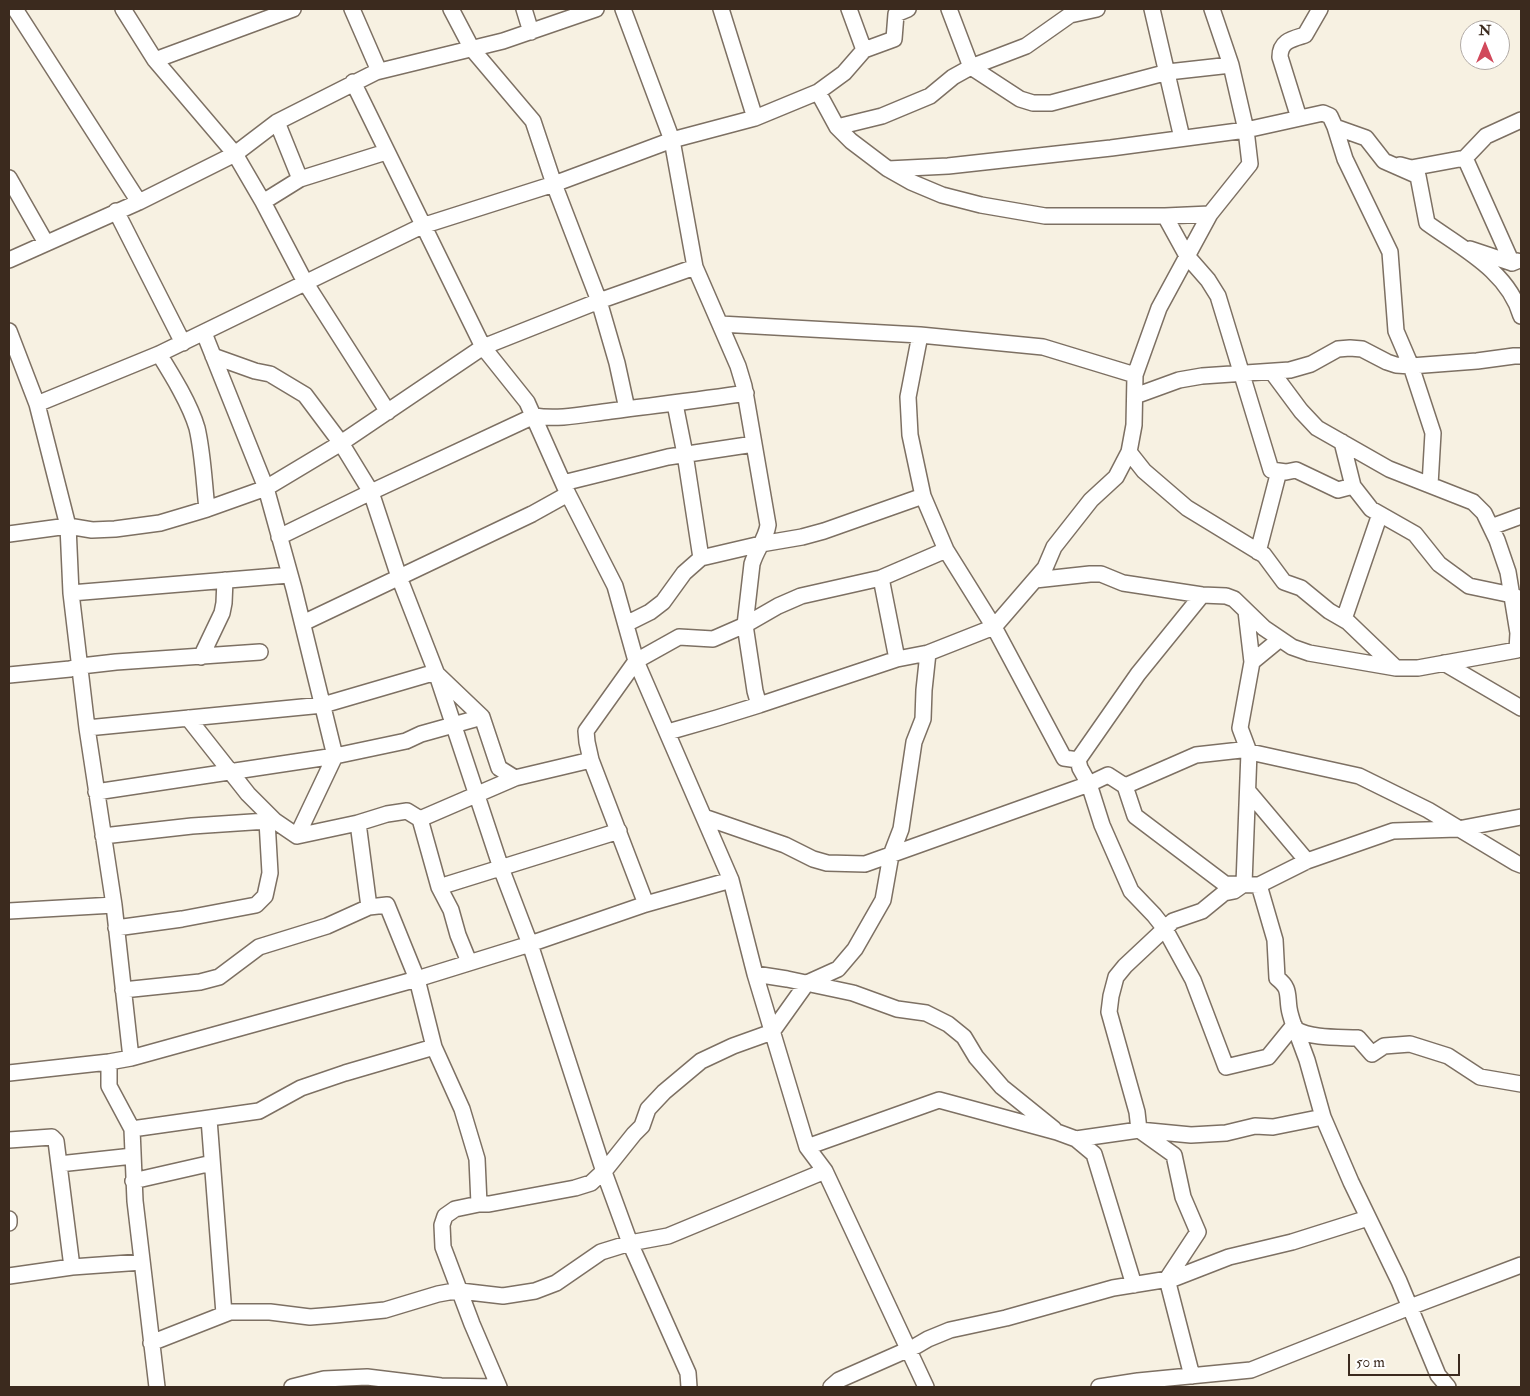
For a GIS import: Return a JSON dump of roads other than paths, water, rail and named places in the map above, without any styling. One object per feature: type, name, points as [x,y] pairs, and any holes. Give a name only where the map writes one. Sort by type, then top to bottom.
[{"type":"street","points":[[15,9],[140,202]]},
{"type":"street","points":[[123,9],[155,60],[235,154],[263,202],[305,282],[388,412]]},
{"type":"street","points":[[155,60],[293,9]]},
{"type":"street","points":[[352,9],[378,71]]},
{"type":"street","points":[[451,9],[472,49],[533,121],[554,184],[599,301],[617,363],[627,409]]},
{"type":"street","points":[[524,9],[531,32]]},
{"type":"street","points":[[9,260],[140,202],[235,154],[277,122],[378,71],[472,49],[531,32],[596,9]]},
{"type":"street","points":[[623,9],[672,140],[695,267],[738,366],[746,393],[768,525],[767,534],[752,564],[745,625],[755,691],[759,704]]},
{"type":"street","points":[[721,9],[755,118]]},
{"type":"street","points":[[849,9],[864,50]]},
{"type":"street","points":[[37,404],[159,354],[422,226],[554,184],[672,140],[755,118],[818,92],[844,73],[864,50],[894,39],[896,14],[908,9]]},
{"type":"street","points":[[949,9],[971,68],[1020,99],[1033,103],[1050,103],[1168,72],[1231,65]]},
{"type":"street","points":[[837,127],[882,116],[930,96],[953,77],[1026,46],[1070,15],[1097,9]]},
{"type":"street","points":[[1152,9],[1182,138]]},
{"type":"street","points":[[668,732],[717,718],[897,658],[928,653],[994,627],[1045,568],[1054,547],[1091,500],[1116,477],[1129,452],[1134,425],[1136,375],[1159,308],[1210,214],[1250,164],[1246,130],[1231,65],[1212,9]]},
{"type":"street","points":[[1299,118],[1280,57],[1280,51],[1288,40],[1305,35],[1320,9]]},
{"type":"street","points":[[353,82],[483,348],[527,402],[566,488],[615,586],[636,661],[731,880],[755,974],[806,1147],[825,1171],[910,1349],[926,1387]]},
{"type":"street","points":[[818,92],[837,127],[851,141],[888,170],[910,182],[942,195],[980,206],[1045,216],[1210,214]]},
{"type":"street","points":[[888,170],[979,164],[1246,130],[1323,113],[1330,116],[1345,158],[1390,252],[1396,331],[1411,366],[1433,433],[1430,486]]},
{"type":"street","points":[[1384,162],[1411,168],[1465,158],[1486,136],[1521,120]]},
{"type":"street","points":[[277,122],[300,179]]},
{"type":"street","points":[[1335,127],[1366,138],[1384,162],[1418,176],[1427,223],[1500,276],[1514,296],[1521,316]]},
{"type":"street","points":[[263,202],[300,179],[386,152]]},
{"type":"street","points":[[1465,158],[1517,261]]},
{"type":"street","points":[[9,178],[46,243]]},
{"type":"street","points":[[116,212],[183,342]]},
{"type":"street","points":[[1165,216],[1187,256],[1208,280],[1218,296],[1270,470],[1286,472],[1296,470],[1338,490],[1353,486]]},
{"type":"street","points":[[1460,246],[1517,261]]},
{"type":"street","points":[[9,534],[68,526],[92,530],[160,523],[266,488],[341,443],[483,348],[599,301],[695,267]]},
{"type":"street","points":[[720,324],[920,334],[1043,347],[1136,375]]},
{"type":"street","points":[[9,331],[37,404],[68,526],[71,593],[87,728],[114,905],[131,1058]]},
{"type":"street","points":[[204,333],[266,488],[303,623],[336,756],[297,836]]},
{"type":"street","points":[[920,334],[908,397],[910,435],[923,496],[946,550],[994,627],[1064,758],[1078,760]]},
{"type":"street","points":[[1135,396],[1179,380],[1202,376],[1290,370],[1311,364],[1338,350],[1350,348],[1362,350],[1396,365],[1411,366],[1521,356]]},
{"type":"street","points":[[159,354],[176,380],[196,426],[201,453],[206,509]]},
{"type":"street","points":[[213,356],[255,371],[270,374],[305,396],[341,443],[372,492],[399,578],[436,672],[501,868],[530,944],[604,1172],[630,1243],[688,1373],[689,1387]]},
{"type":"street","points":[[1035,580],[1101,574],[1124,583],[1202,595],[1226,596],[1234,599],[1264,628],[1292,647],[1309,653],[1396,668],[1418,668],[1517,650],[1517,597],[1484,513],[1473,502],[1389,469],[1317,428],[1309,421],[1272,372]]},
{"type":"street","points":[[279,538],[534,416],[550,419],[675,404],[746,393]]},
{"type":"street","points":[[675,404],[685,454],[701,558]]},
{"type":"street","points":[[1342,442],[1353,486],[1371,509],[1415,534],[1439,564],[1469,586],[1517,597]]},
{"type":"street","points":[[303,623],[532,514],[566,488],[642,462],[754,444]]},
{"type":"street","points":[[1129,452],[1144,471],[1187,508],[1269,559],[1284,582],[1301,588],[1329,611],[1344,619],[1396,668]]},
{"type":"street","points":[[1258,552],[1279,471]]},
{"type":"street","points":[[626,624],[650,612],[663,602],[684,572],[701,558],[824,532],[923,496]]},
{"type":"street","points":[[1344,619],[1380,514]]},
{"type":"street","points":[[1491,527],[1521,516]]},
{"type":"street","points":[[646,904],[592,760],[586,731],[636,661],[679,637],[713,639],[801,596],[881,578],[946,550]]},
{"type":"street","points":[[71,593],[290,575]]},
{"type":"street","points":[[881,578],[897,658]]},
{"type":"street","points":[[201,656],[222,613],[225,580]]},
{"type":"street","points":[[1202,595],[1138,674],[1078,760],[1080,768],[1089,784],[1102,825],[1130,891],[1165,929],[1193,980],[1226,1067],[1268,1057],[1294,1025]]},
{"type":"street","points":[[1246,610],[1252,662],[1240,728],[1249,752],[1248,791],[1251,884],[1275,940],[1277,978],[1288,990],[1289,1010],[1307,1060],[1323,1117],[1410,1307],[1438,1381],[1448,1387]]},
{"type":"street","points":[[1252,662],[1280,639]]},
{"type":"street","points":[[9,675],[70,669],[81,666],[260,652]]},
{"type":"street","points":[[292,1387],[324,1379],[366,1377],[441,1386],[497,1387],[443,1247],[442,1225],[445,1216],[455,1209],[575,1188],[591,1183],[604,1172],[642,1126],[648,1109],[664,1092],[701,1061],[733,1046],[772,1032],[807,983],[838,969],[855,950],[883,900],[892,856],[901,829],[914,742],[923,720],[928,653]]},
{"type":"street","points":[[1444,663],[1521,708]]},
{"type":"street","points":[[87,728],[323,705],[436,672]]},
{"type":"street","points":[[436,672],[482,718],[499,768],[515,778]]},
{"type":"street","points":[[188,718],[229,772],[271,821],[297,836],[358,823],[387,814],[407,811],[420,819],[439,887],[451,910],[458,935],[469,962]]},
{"type":"street","points":[[96,792],[336,756],[406,741],[421,734],[482,718]]},
{"type":"street","points":[[1125,786],[1196,755],[1241,750],[1359,776],[1428,810],[1521,865]]},
{"type":"street","points":[[420,819],[515,778],[592,760]]},
{"type":"street","points":[[704,817],[785,844],[813,859],[827,863],[865,864],[892,856],[1089,784],[1108,775],[1125,786],[1135,816],[1225,884],[1251,884]]},
{"type":"street","points":[[1248,791],[1307,861]]},
{"type":"street","points":[[1192,1376],[1166,1279],[1198,1232],[1183,1197],[1174,1155],[1139,1130],[1135,1102],[1109,1012],[1116,977],[1125,966],[1173,921],[1202,911],[1224,893],[1234,891],[1307,861],[1393,831],[1458,829],[1521,817]]},
{"type":"street","points":[[103,836],[192,826],[271,821]]},
{"type":"street","points":[[116,928],[256,906],[265,896],[270,873],[271,821]]},
{"type":"street","points":[[358,823],[368,907]]},
{"type":"street","points":[[439,887],[619,831]]},
{"type":"street","points":[[9,1073],[131,1058],[417,979],[530,944],[646,904],[731,880]]},
{"type":"street","points":[[9,911],[114,905]]},
{"type":"street","points":[[123,990],[200,982],[219,977],[259,947],[327,926],[368,907],[387,905],[417,979],[434,1047],[462,1109],[477,1159],[479,1204]]},
{"type":"street","points":[[755,974],[853,993],[897,1009],[926,1013],[948,1024],[964,1038],[976,1057],[1002,1088],[1057,1132]]},
{"type":"street","points":[[1294,1025],[1296,1029],[1303,1033],[1358,1038],[1372,1054],[1384,1046],[1410,1044],[1448,1056],[1480,1077],[1521,1084]]},
{"type":"street","points":[[132,1129],[259,1111],[301,1088],[345,1072],[434,1047]]},
{"type":"street","points":[[109,1062],[109,1086],[132,1129],[133,1182],[156,1387]]},
{"type":"street","points":[[806,1147],[939,1100],[1057,1132],[1076,1139],[1094,1154],[1134,1285]]},
{"type":"street","points":[[1076,1139],[1139,1130],[1190,1136],[1226,1133],[1255,1126],[1273,1128],[1323,1117]]},
{"type":"street","points":[[209,1119],[224,1314]]},
{"type":"street","points":[[9,1140],[52,1137],[56,1141],[72,1268]]},
{"type":"street","points":[[59,1164],[133,1156]]},
{"type":"street","points":[[133,1182],[212,1162]]},
{"type":"street","points":[[151,1343],[224,1314],[245,1312],[310,1317],[385,1310],[438,1294],[460,1291],[503,1296],[535,1291],[556,1283],[601,1252],[630,1243],[668,1236],[825,1171]]},
{"type":"street","points":[[831,1387],[839,1380],[950,1330],[1006,1318],[1113,1288],[1185,1275],[1229,1257],[1292,1242],[1368,1218]]},
{"type":"street","points":[[9,1276],[142,1262]]},
{"type":"street","points":[[1102,1387],[1252,1370],[1521,1265]]}]
